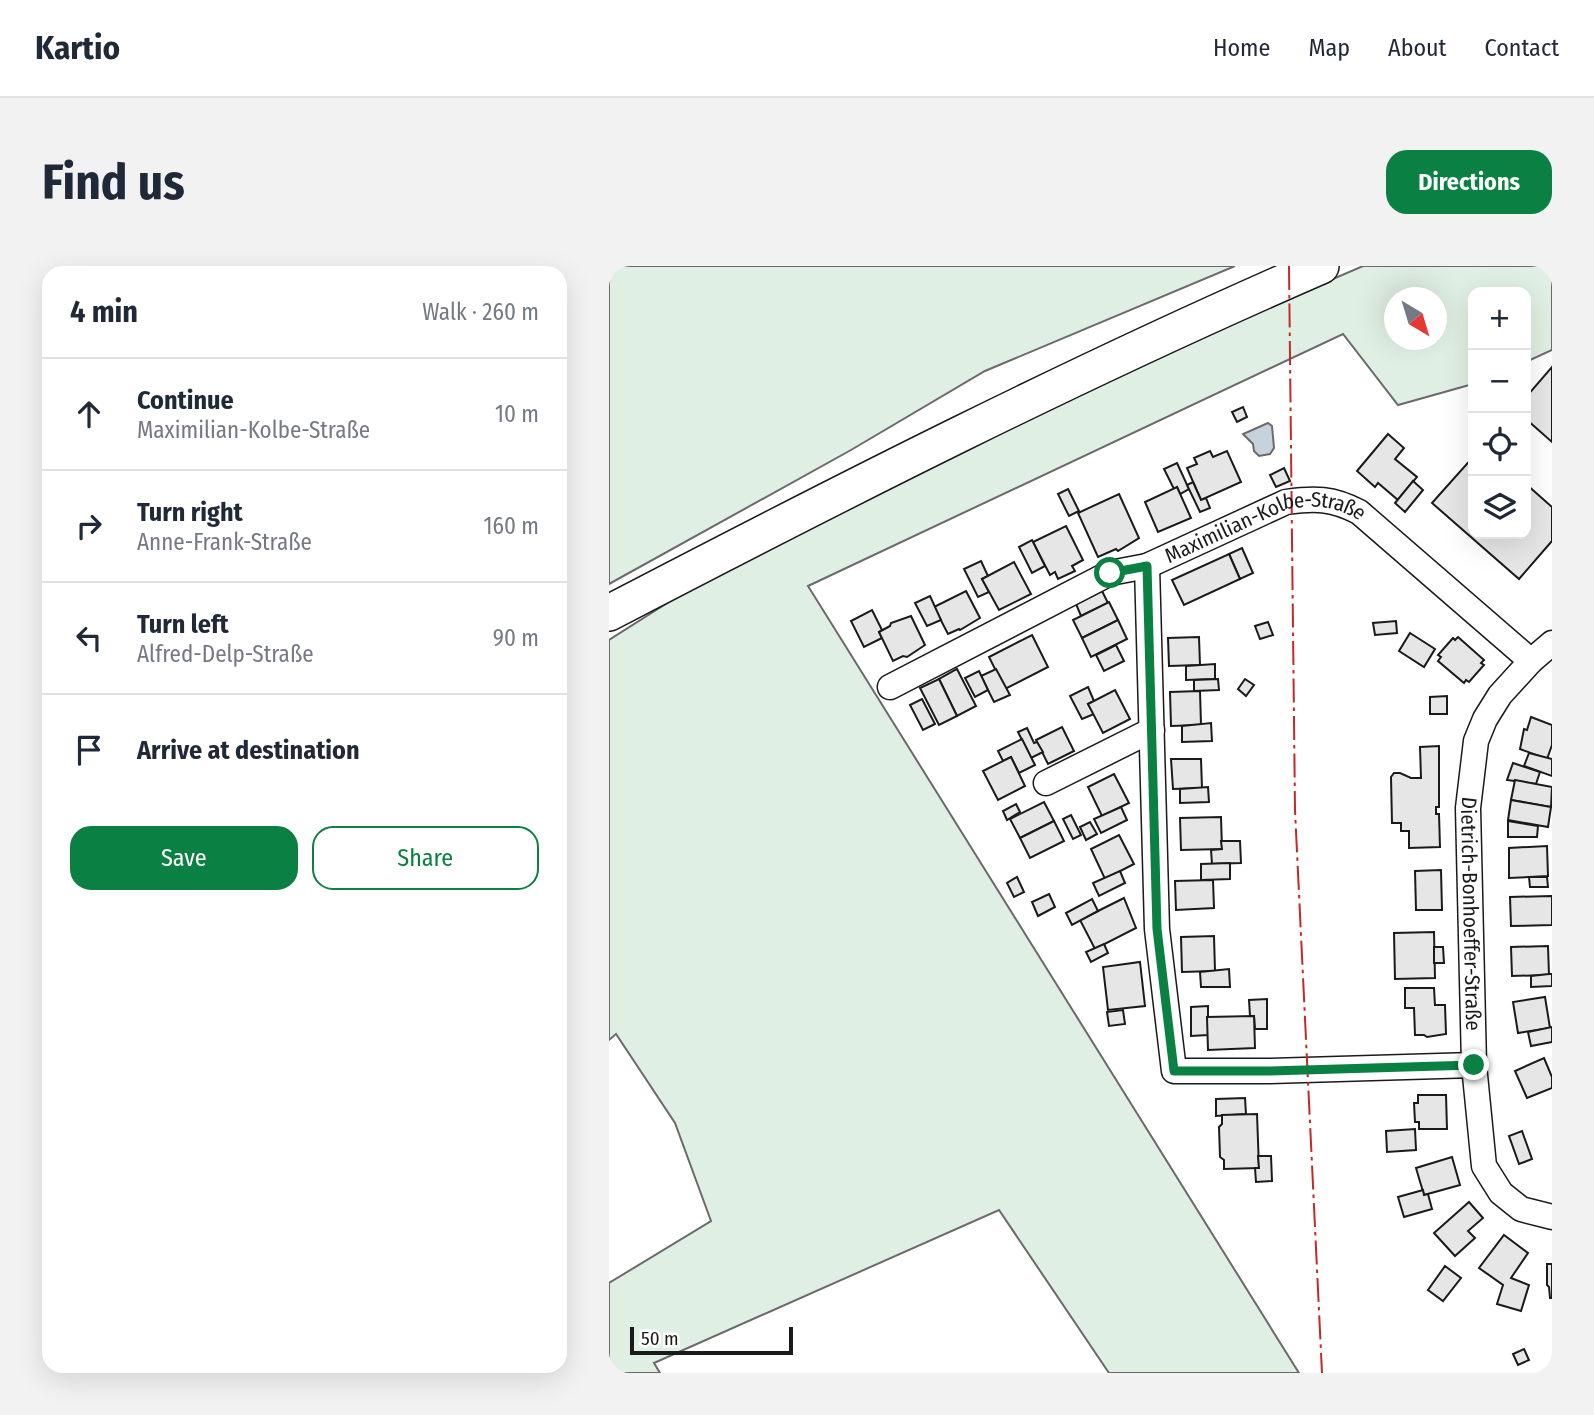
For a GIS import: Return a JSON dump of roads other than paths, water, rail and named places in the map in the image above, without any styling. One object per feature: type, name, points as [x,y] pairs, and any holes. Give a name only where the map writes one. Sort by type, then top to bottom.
[{"type":"highway","points":[[609,613],[877,473],[1206,316],[1321,266]]},
{"type":"street","name":"Maximilian-Kolbe-Straße","points":[[890,687],[1110,573],[1147,566],[1286,502],[1315,499],[1339,502],[1359,512],[1531,661]]},
{"type":"street","points":[[1147,566],[1157,929],[1174,1071],[1474,1065]]},
{"type":"street","name":"Dietrich-Bonhoeffer-Straße","points":[[1552,643],[1531,661],[1500,695],[1485,719],[1476,741],[1468,808],[1474,1065],[1484,1166],[1501,1193],[1521,1209],[1552,1217]]},
{"type":"street","points":[[1046,783],[1152,730]]}]
